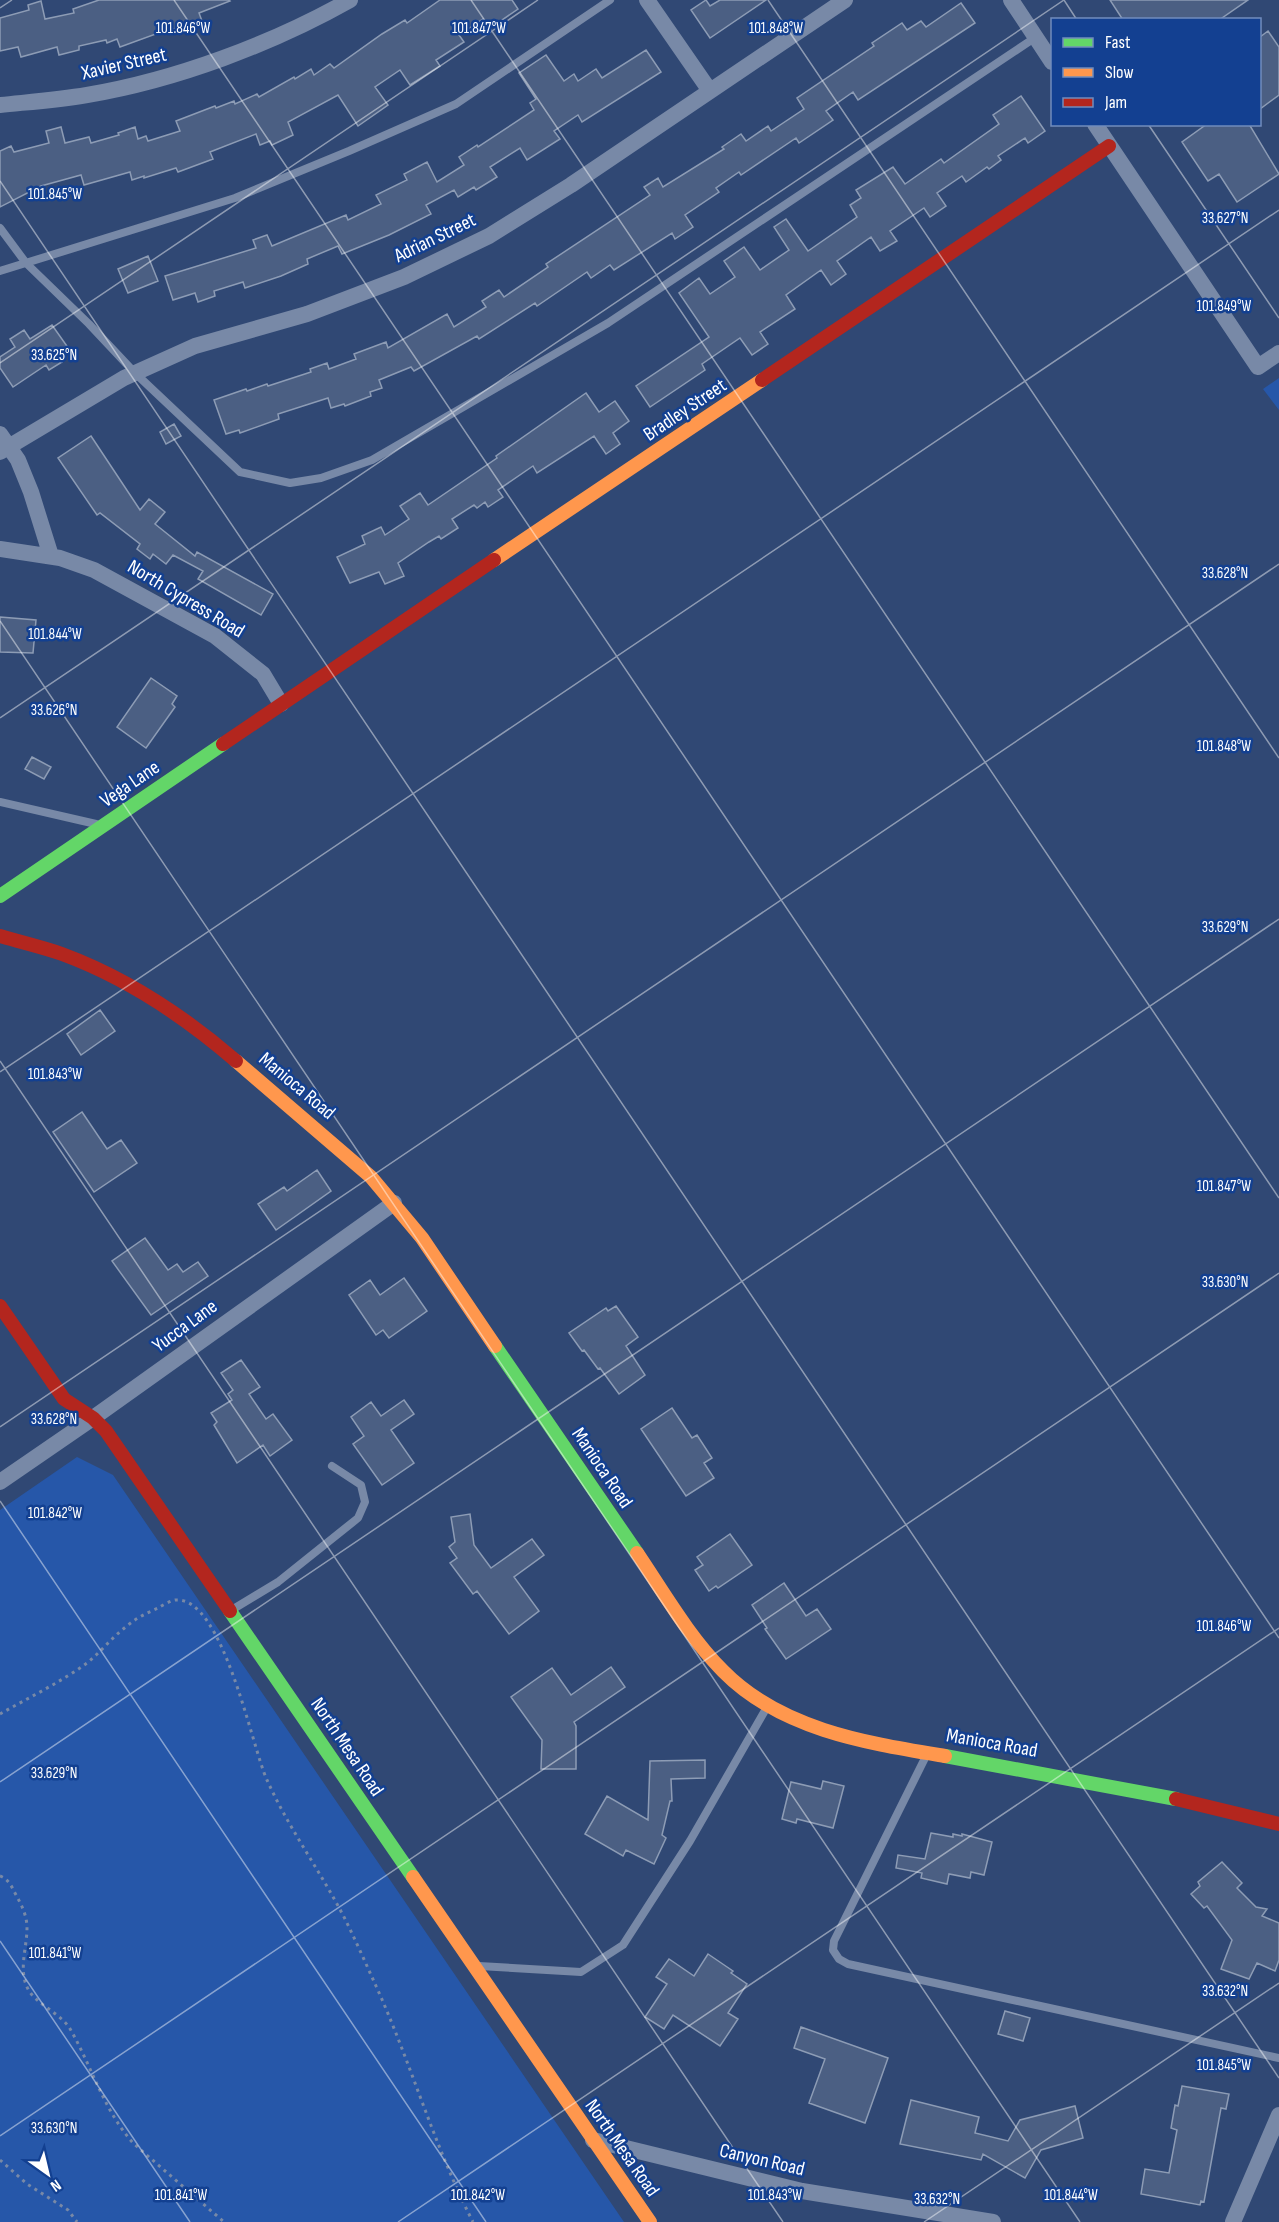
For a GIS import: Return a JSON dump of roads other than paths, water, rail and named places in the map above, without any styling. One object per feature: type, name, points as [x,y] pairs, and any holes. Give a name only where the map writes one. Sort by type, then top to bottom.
[{"type":"street","name":"Xavier Street","points":[[0,105],[88,95],[175,75],[321,17],[350,0]]},
{"type":"street","points":[[647,0],[710,92]]},
{"type":"street","name":"Adrian Street","points":[[3,444],[124,378],[195,346],[307,314],[404,277],[489,236],[571,185],[845,0]]},
{"type":"street","points":[[1011,0],[1051,59]]},
{"type":"street","points":[[1096,126],[1258,367],[1279,353]]},
{"type":"street","name":"Bradley Street","points":[[281,704],[1109,146]]},
{"type":"street","points":[[3,444],[18,460],[31,492],[51,556]]},
{"type":"street","name":"North Cypress Road","points":[[0,549],[51,556],[94,570],[215,636],[262,674],[281,704]]},
{"type":"street","name":"Vega Lane","points":[[0,896],[281,704]]},
{"type":"street","name":"Manioca Road","points":[[0,936],[61,954],[106,973],[154,999],[200,1030],[344,1152],[394,1203],[422,1239],[712,1661],[728,1677],[768,1706],[828,1731],[928,1752],[1076,1778],[1229,1810],[1279,1824]]},
{"type":"street","name":"Yucca Lane","points":[[0,1482],[394,1203]]},
{"type":"street","name":"North Mesa Road","points":[[0,1306],[64,1399],[93,1418],[106,1431],[650,2222]]},
{"type":"street","points":[[1233,2222],[1279,2115]]},
{"type":"street","name":"Canyon Road","points":[[593,2140],[802,2191],[993,2222]]},
{"type":"lane","points":[[0,271],[235,198],[456,104],[610,0]]},
{"type":"lane","points":[[0,228],[26,263],[89,324],[135,373],[240,472],[290,483],[321,478],[372,460],[608,323],[1036,37]]},
{"type":"lane","points":[[0,802],[102,826]]},
{"type":"lane","points":[[230,1611],[278,1582],[358,1518],[365,1502],[361,1485],[332,1467]]},
{"type":"lane","points":[[473,1966],[581,1972],[623,1945],[690,1841],[768,1706]]},
{"type":"lane","points":[[928,1752],[834,1941],[833,1950],[839,1959],[859,1967],[1279,2058]]}]
